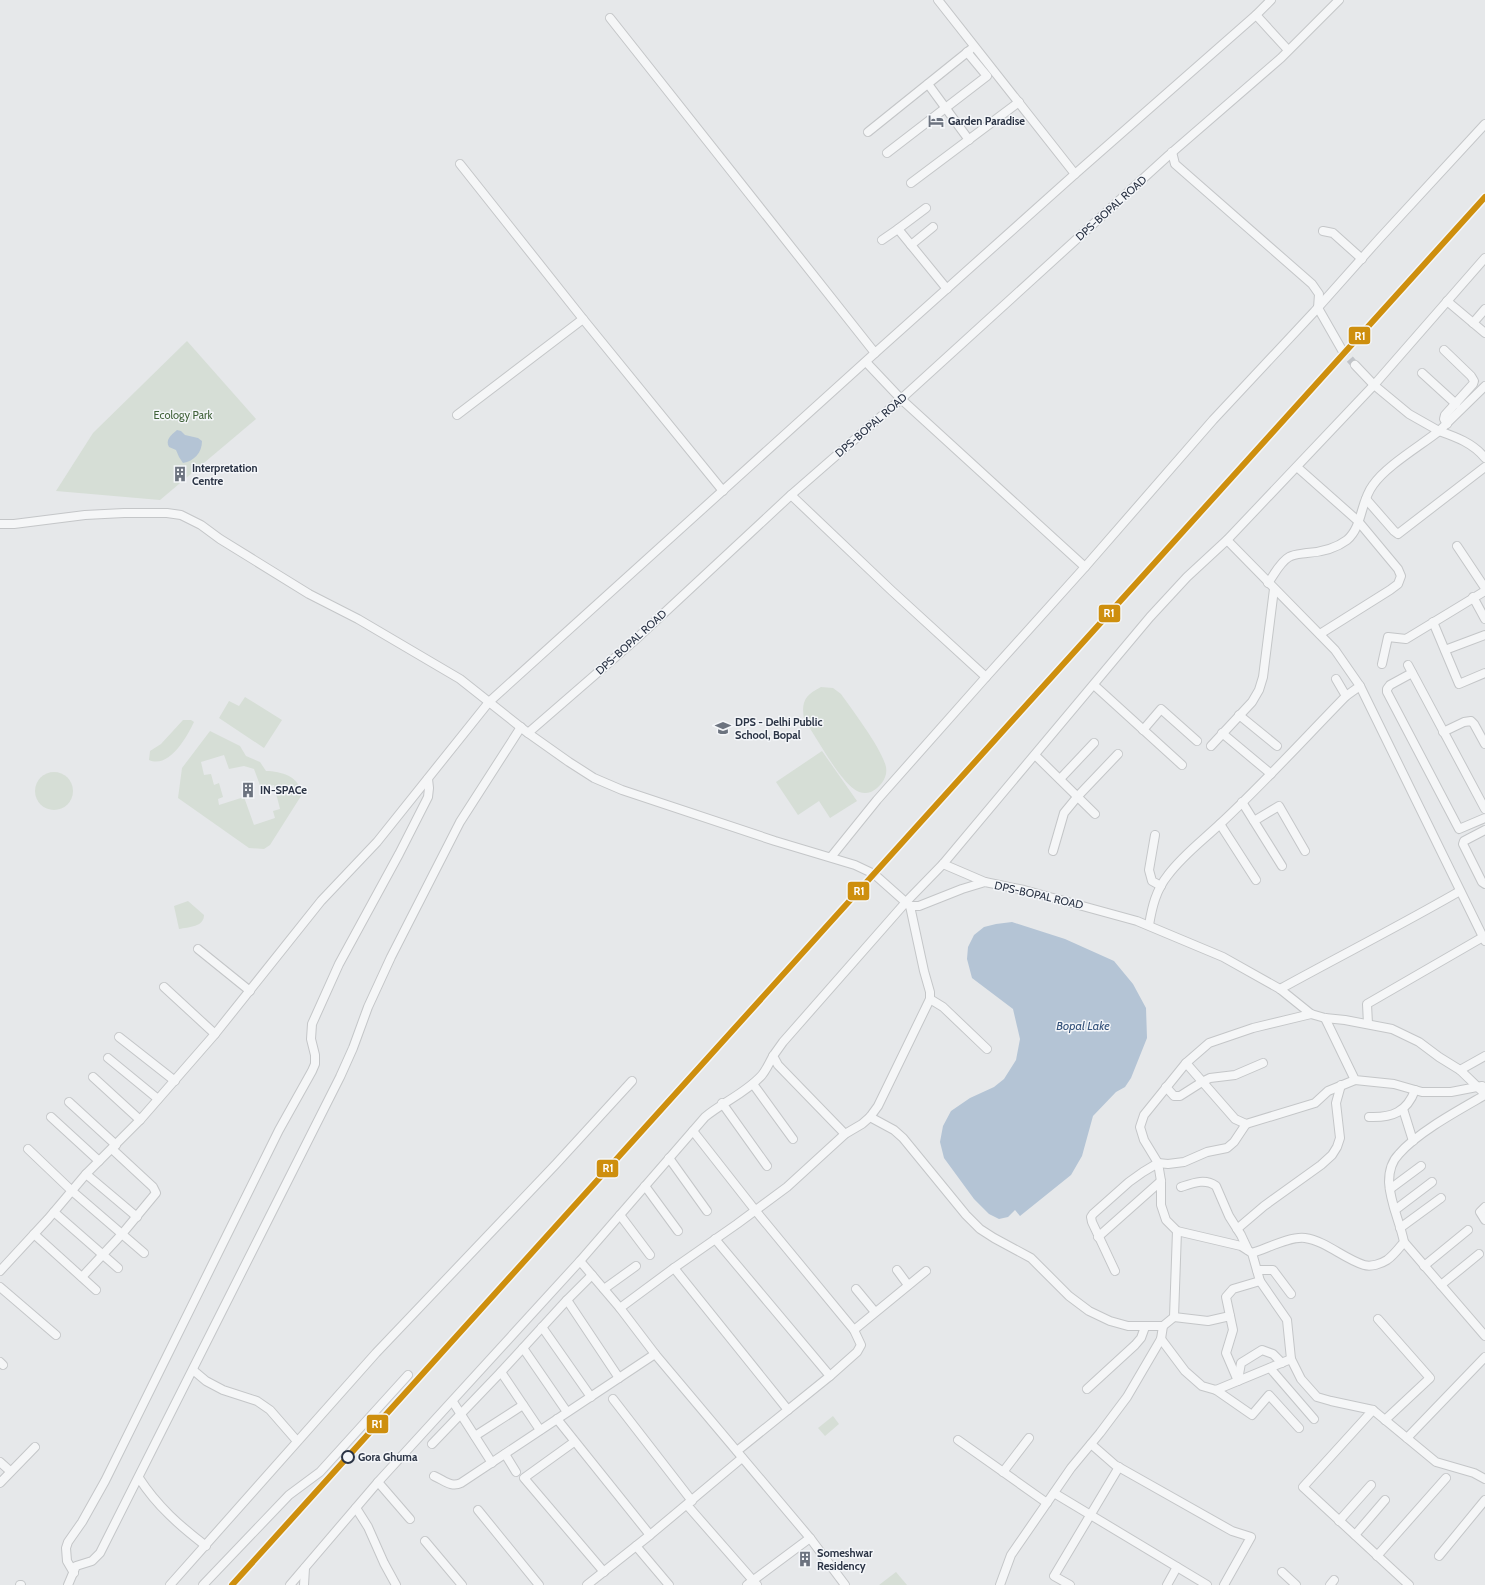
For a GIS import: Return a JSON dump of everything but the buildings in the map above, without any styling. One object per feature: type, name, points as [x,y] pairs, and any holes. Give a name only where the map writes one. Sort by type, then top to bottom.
[{"type":"street","points":[[887,153],[987,76],[938,0]]},
{"type":"street","points":[[0,1271],[54,1212],[86,1174],[140,1120],[175,1081],[250,991],[321,901],[377,842],[489,702],[875,353],[1256,15],[1271,0]]},
{"type":"street","name":"DPS-BOPAL ROAD","points":[[74,1573],[76,1566],[96,1559],[100,1553],[340,1077],[353,1048],[368,1007],[395,950],[460,822],[524,730],[634,641],[790,495],[901,399],[1172,152],[1288,50],[1339,0]]},
{"type":"street","points":[[1256,15],[1275,34],[1288,50]]},
{"type":"street","points":[[610,18],[875,353]]},
{"type":"street","points":[[868,132],[971,50]]},
{"type":"street","points":[[971,50],[1019,102],[1075,174]]},
{"type":"street","points":[[928,84],[969,140]]},
{"type":"street","points":[[911,183],[1019,102]]},
{"type":"street","points":[[830,857],[878,800],[1213,420],[1318,308],[1485,124]]},
{"type":"street","points":[[1172,152],[1175,164],[1312,284],[1319,294],[1318,308],[1342,350]]},
{"type":"street","points":[[460,164],[583,319],[723,491]]},
{"type":"street","points":[[882,240],[926,208]]},
{"type":"street","points":[[911,245],[933,227]]},
{"type":"street","points":[[898,229],[947,289]]},
{"type":"street","points":[[1323,231],[1333,233],[1362,258]]},
{"type":"street","points":[[290,1585],[378,1482],[453,1402],[580,1261],[704,1117],[722,1103],[753,1084],[763,1074],[783,1042],[943,864],[1150,617],[1187,577],[1227,540],[1374,385],[1485,258]]},
{"type":"street","points":[[1447,301],[1485,333]]},
{"type":"street","points":[[1473,322],[1485,309]]},
{"type":"street","points":[[457,415],[583,319]]},
{"type":"street","points":[[1444,350],[1471,376],[1474,381],[1444,417],[1447,424]]},
{"type":"street","points":[[866,362],[901,399],[1085,567]]},
{"type":"street","points":[[1355,365],[1374,385],[1409,414],[1439,431],[1461,439],[1474,447],[1485,458]]},
{"type":"street","points":[[1422,373],[1456,404]]},
{"type":"street","points":[[1211,746],[1252,702],[1259,690],[1263,677],[1271,586],[1282,564],[1290,556],[1319,552],[1339,546],[1354,533],[1372,486],[1382,474],[1439,431],[1485,386]]},
{"type":"street","points":[[1297,467],[1358,521],[1398,569],[1401,576],[1398,584],[1390,590],[1320,634]]},
{"type":"street","points":[[1366,499],[1398,534],[1485,467]]},
{"type":"street","points":[[790,495],[986,677]]},
{"type":"street","points":[[0,524],[14,524],[85,515],[124,513],[167,513],[181,515],[201,524],[220,539],[310,594],[358,619],[460,679],[524,730],[594,778],[622,790],[775,841],[855,865],[874,874],[908,904],[930,992],[930,999],[878,1106],[870,1117],[862,1124],[844,1134],[787,1186],[620,1308]]},
{"type":"street","points":[[1227,540],[1335,650],[1360,686],[1484,939],[1367,1004],[1368,1024]]},
{"type":"street","points":[[1382,664],[1388,637],[1406,639],[1485,589],[1457,546]]},
{"type":"street","points":[[1473,598],[1485,619]]},
{"type":"street","points":[[1433,622],[1459,684],[1485,673]]},
{"type":"street","points":[[1445,650],[1485,635]]},
{"type":"street","points":[[1408,665],[1485,809]]},
{"type":"street","points":[[1412,674],[1390,686],[1387,692],[1459,829],[1461,830],[1485,818]]},
{"type":"street","points":[[1336,679],[1346,696]]},
{"type":"street","points":[[1094,685],[1182,764]]},
{"type":"street","points":[[1150,925],[1152,909],[1161,886],[1167,875],[1186,852],[1220,824],[1271,774],[1346,696],[1360,686]]},
{"type":"street","points":[[1143,730],[1161,709],[1197,741]]},
{"type":"street","points":[[1239,715],[1277,746]]},
{"type":"street","points":[[1443,732],[1464,722],[1471,721],[1485,744]]},
{"type":"street","points":[[1222,733],[1271,774]]},
{"type":"street","points":[[1060,780],[1094,743]]},
{"type":"street","points":[[1053,851],[1064,813],[1118,754]]},
{"type":"street","points":[[1035,755],[1096,814]]},
{"type":"street","points":[[68,1585],[74,1573],[67,1561],[66,1548],[68,1542],[82,1522],[105,1481],[279,1130],[312,1071],[315,1064],[315,1055],[311,1038],[312,1024],[338,964],[399,854],[428,797],[428,779]]},
{"type":"street","points":[[1242,802],[1282,866]]},
{"type":"street","points":[[1254,821],[1279,806],[1305,851]]},
{"type":"street","points":[[1220,824],[1256,880]]},
{"type":"street","points":[[1485,830],[1464,841],[1463,844],[1482,882],[1485,884]]},
{"type":"street","points":[[1155,835],[1149,870],[1152,881],[1161,886]]},
{"type":"street","points":[[943,864],[984,882]]},
{"type":"street","name":"DPS-BOPAL ROAD","points":[[908,904],[919,906],[984,882],[1024,890],[1092,908],[1150,925],[1223,956],[1280,989],[1311,1014]]},
{"type":"street","points":[[1280,989],[1460,891]]},
{"type":"street","points":[[198,949],[250,991]]},
{"type":"street","points":[[164,987],[215,1034]]},
{"type":"street","points":[[930,999],[943,1007],[987,1049]]},
{"type":"street","points":[[1404,1242],[1394,1255],[1386,1261],[1377,1265],[1364,1265],[1333,1248],[1305,1238],[1294,1238],[1250,1251],[1241,1246],[1177,1231],[1166,1220],[1161,1206],[1161,1181],[1158,1164],[1144,1140],[1140,1127],[1144,1115],[1186,1063],[1209,1044],[1253,1028],[1311,1014],[1325,1018],[1392,1029],[1419,1042],[1482,1086],[1485,1094],[1452,1114],[1413,1141],[1399,1154],[1392,1163],[1389,1172],[1390,1189],[1394,1210],[1404,1242],[1485,1336]]},
{"type":"street","points":[[1325,1018],[1355,1080]]},
{"type":"street","points":[[120,1037],[175,1081]]},
{"type":"street","points":[[773,1056],[778,1065],[787,1075],[844,1134]]},
{"type":"street","points":[[1460,1070],[1485,1056]]},
{"type":"street","points":[[108,1058],[158,1100]]},
{"type":"street","points":[[1186,1063],[1235,1119],[1246,1124],[1252,1124],[1290,1110],[1315,1103],[1328,1091],[1355,1080],[1394,1084],[1422,1092],[1451,1092],[1482,1086]]},
{"type":"street","points":[[1166,1087],[1177,1097],[1210,1078],[1235,1075],[1263,1063]]},
{"type":"street","points":[[93,1077],[140,1120]]},
{"type":"street","points":[[170,1585],[376,1353],[551,1170],[632,1081]]},
{"type":"street","points":[[753,1084],[793,1139]]},
{"type":"street","points":[[1237,1229],[1264,1206],[1321,1166],[1338,1147],[1340,1138],[1336,1103],[1341,1085]]},
{"type":"street","points":[[1369,1117],[1385,1117],[1403,1109],[1412,1098],[1414,1090]]},
{"type":"street","points":[[69,1102],[114,1147],[155,1190],[156,1193],[137,1217],[82,1277]]},
{"type":"street","points":[[722,1103],[767,1166]]},
{"type":"street","points":[[1403,1109],[1413,1141]]},
{"type":"street","points":[[51,1117],[99,1161]]},
{"type":"street","points":[[870,1117],[894,1130],[903,1138],[966,1215],[980,1229],[1031,1258],[1069,1296],[1089,1311],[1110,1321],[1128,1326],[1146,1327],[1163,1326],[1174,1317],[1208,1321],[1230,1316]]},
{"type":"street","points":[[1115,1271],[1098,1237],[1091,1218],[1093,1214],[1137,1176],[1158,1164],[1184,1162],[1207,1152],[1227,1148],[1234,1142],[1246,1124]]},
{"type":"street","points":[[587,1585],[650,1536],[689,1503],[739,1454],[788,1410],[857,1352],[861,1345],[854,1330],[755,1210],[693,1131]]},
{"type":"street","points":[[28,1149],[72,1191],[144,1253]]},
{"type":"street","points":[[669,1158],[707,1211]]},
{"type":"street","points":[[1390,1189],[1420,1166]]},
{"type":"street","points":[[86,1174],[137,1217]]},
{"type":"street","points":[[1098,1237],[1161,1181]]},
{"type":"street","points":[[1181,1187],[1196,1182],[1206,1181],[1216,1186],[1220,1191],[1224,1206],[1250,1251],[1260,1281],[1287,1320],[1291,1360],[1301,1379],[1317,1397],[1373,1410],[1436,1462],[1474,1472],[1485,1479]]},
{"type":"street","points":[[1394,1210],[1432,1182]]},
{"type":"street","points":[[645,1186],[678,1231]]},
{"type":"street","points":[[1400,1228],[1441,1198]]},
{"type":"street","points":[[1485,1207],[1480,1212],[1485,1220]]},
{"type":"street","points":[[54,1212],[118,1268]]},
{"type":"street","points":[[620,1215],[650,1255]]},
{"type":"street","points":[[1424,1266],[1468,1230]]},
{"type":"street","points":[[1174,1317],[1177,1231]]},
{"type":"street","points":[[34,1234],[96,1290]]},
{"type":"street","points":[[715,1239],[830,1376]]},
{"type":"street","points":[[1441,1285],[1479,1254]]},
{"type":"street","points":[[580,1261],[620,1308],[655,1354],[810,1538],[845,1585]]},
{"type":"street","points":[[604,1289],[636,1266]]},
{"type":"street","points":[[674,1268],[788,1410]]},
{"type":"street","points":[[897,1270],[908,1285]]},
{"type":"street","points":[[1257,1270],[1273,1270],[1292,1294]]},
{"type":"street","points":[[854,1330],[926,1271]]},
{"type":"street","points":[[432,1444],[592,1275]]},
{"type":"street","points":[[1238,1381],[1226,1353],[1233,1330],[1226,1297],[1233,1289],[1260,1281]]},
{"type":"street","points":[[0,1287],[56,1335]]},
{"type":"street","points":[[856,1290],[875,1312]]},
{"type":"street","points":[[567,1300],[619,1378]]},
{"type":"street","points":[[1378,1319],[1430,1378],[1385,1420]]},
{"type":"street","points":[[1000,1585],[1011,1555],[1071,1468],[1127,1397],[1162,1339],[1163,1326]]},
{"type":"street","points":[[542,1327],[591,1396]]},
{"type":"street","points":[[1087,1389],[1135,1345],[1146,1327]]},
{"type":"street","points":[[1162,1339],[1185,1371],[1202,1386],[1216,1390],[1252,1415],[1270,1395],[1299,1428]]},
{"type":"street","points":[[523,1348],[567,1412]]},
{"type":"street","points":[[1238,1381],[1241,1363],[1262,1350],[1273,1354],[1282,1363]]},
{"type":"street","points":[[434,1476],[452,1485],[456,1485],[492,1463],[655,1354]]},
{"type":"street","points":[[1407,1438],[1485,1357]]},
{"type":"street","points":[[1216,1390],[1291,1360]]},
{"type":"street","points":[[1270,1368],[1314,1419]]},
{"type":"street","points":[[193,1370],[206,1381],[223,1390],[257,1401],[270,1410],[297,1441]]},
{"type":"street","points":[[501,1372],[540,1430]]},
{"type":"street","points":[[203,1585],[289,1495],[324,1468],[408,1375]]},
{"type":"street","points":[[613,1399],[689,1503],[752,1583],[810,1538]]},
{"type":"street","points":[[453,1402],[492,1463]]},
{"type":"street","points":[[475,1436],[523,1404]]},
{"type":"street","points":[[1373,1410],[1303,1487],[1409,1585]]},
{"type":"street","points":[[557,1419],[650,1536]]},
{"type":"street","points":[[1003,1472],[1029,1438]]},
{"type":"street","points":[[958,1440],[1047,1503]]},
{"type":"street","points":[[574,1442],[524,1478],[604,1572]]},
{"type":"street","points":[[1091,1444],[1119,1467],[1232,1531],[1251,1537],[1224,1585]]},
{"type":"street","points":[[0,1483],[35,1447]]},
{"type":"street","points":[[505,1454],[516,1472]]},
{"type":"street","points":[[0,1462],[10,1471]]},
{"type":"street","points":[[1070,1585],[1054,1576],[1119,1467]]},
{"type":"street","points":[[139,1478],[150,1495],[164,1510],[206,1546]]},
{"type":"street","points":[[1377,1556],[1446,1478]]},
{"type":"street","points":[[378,1482],[410,1519]]},
{"type":"street","points":[[1339,1521],[1371,1485]]},
{"type":"street","points":[[1054,1493],[1207,1585]]},
{"type":"street","points":[[1355,1535],[1385,1500]]},
{"type":"street","points":[[1439,1556],[1485,1500]]},
{"type":"street","points":[[356,1508],[368,1528],[396,1585]]},
{"type":"street","points":[[478,1510],[539,1585]]},
{"type":"street","points":[[425,1541],[462,1585]]},
{"type":"street","points":[[636,1546],[669,1585]]},
{"type":"street","points":[[1167,1585],[1177,1567]]},
{"type":"street","points":[[304,1585],[305,1568]]},
{"type":"street","points":[[1282,1572],[1296,1585]]},
{"type":"green space","name":"Ecology Park","points":[[187,341],[256,419],[160,500],[56,491],[93,433]]},
{"type":"green space","points":[[821,687],[833,688],[841,694],[879,750],[886,767],[886,775],[880,785],[871,792],[860,792],[848,784],[828,757],[804,719],[803,708],[805,700],[811,693]]},
{"type":"green space","points":[[245,697],[282,720],[264,748],[219,718],[229,701],[239,706]]},
{"type":"green space","points":[[183,720],[191,720],[194,722],[182,743],[170,756],[163,760],[156,762],[149,760],[150,751],[161,744]]},
{"type":"green space","points":[[210,731],[240,746],[246,756],[260,762],[266,771],[278,772],[290,776],[298,784],[301,796],[270,845],[264,849],[249,848],[178,798],[182,768]],"holes":[[[224,755],[229,769],[244,766],[254,769],[261,788],[274,785],[280,809],[273,811],[275,818],[254,825],[244,797],[219,805],[218,799],[223,797],[219,783],[214,785],[211,774],[204,775],[201,762]]]},
{"type":"green space","points":[[822,751],[857,801],[830,818],[819,801],[798,815],[776,782]]},
{"type":"green space","points":[[50,772],[58,772],[68,777],[72,784],[72,798],[68,805],[58,810],[50,810],[40,805],[38,802],[35,795],[35,787],[40,777],[43,775]]},
{"type":"green space","points":[[188,901],[204,915],[203,919],[202,922],[195,926],[179,929],[174,906]]},
{"type":"green space","points":[[833,1416],[839,1424],[825,1436],[818,1428]]},
{"type":"green space","points":[[896,1572],[907,1585],[879,1585]]},
{"type":"water","points":[[177,430],[181,431],[185,435],[198,438],[202,441],[201,449],[197,456],[183,463],[176,450],[169,447],[168,444],[169,438]]},
{"type":"water","name":"Bopal Lake","points":[[1012,922],[1065,939],[1114,961],[1133,984],[1146,1008],[1147,1038],[1131,1078],[1125,1087],[1116,1092],[1093,1116],[1082,1156],[1071,1175],[1020,1216],[1015,1210],[1008,1217],[999,1219],[989,1214],[974,1199],[944,1158],[940,1142],[943,1126],[951,1111],[970,1098],[994,1087],[1004,1079],[1016,1060],[1020,1039],[1013,1009],[972,978],[967,959],[968,947],[974,935],[984,927]]},
{"type":"tunnel","points":[[1342,350],[1355,365]]},
{"type":"transit line","name":"R1","points":[[232,1585],[1485,197]]},
{"type":"place","name":"Garden Paradise","points":[[936,121]]},
{"type":"place","name":"Interpretation Centre","points":[[180,474]]},
{"type":"place","name":"DPS - Delhi Public School, Bopal","points":[[723,728]]},
{"type":"place","name":"IN-SPACe","points":[[248,790]]},
{"type":"place","name":"Gora Ghuma","points":[[348,1457]]},
{"type":"place","name":"Someshwar Residency","points":[[805,1559]]}]
